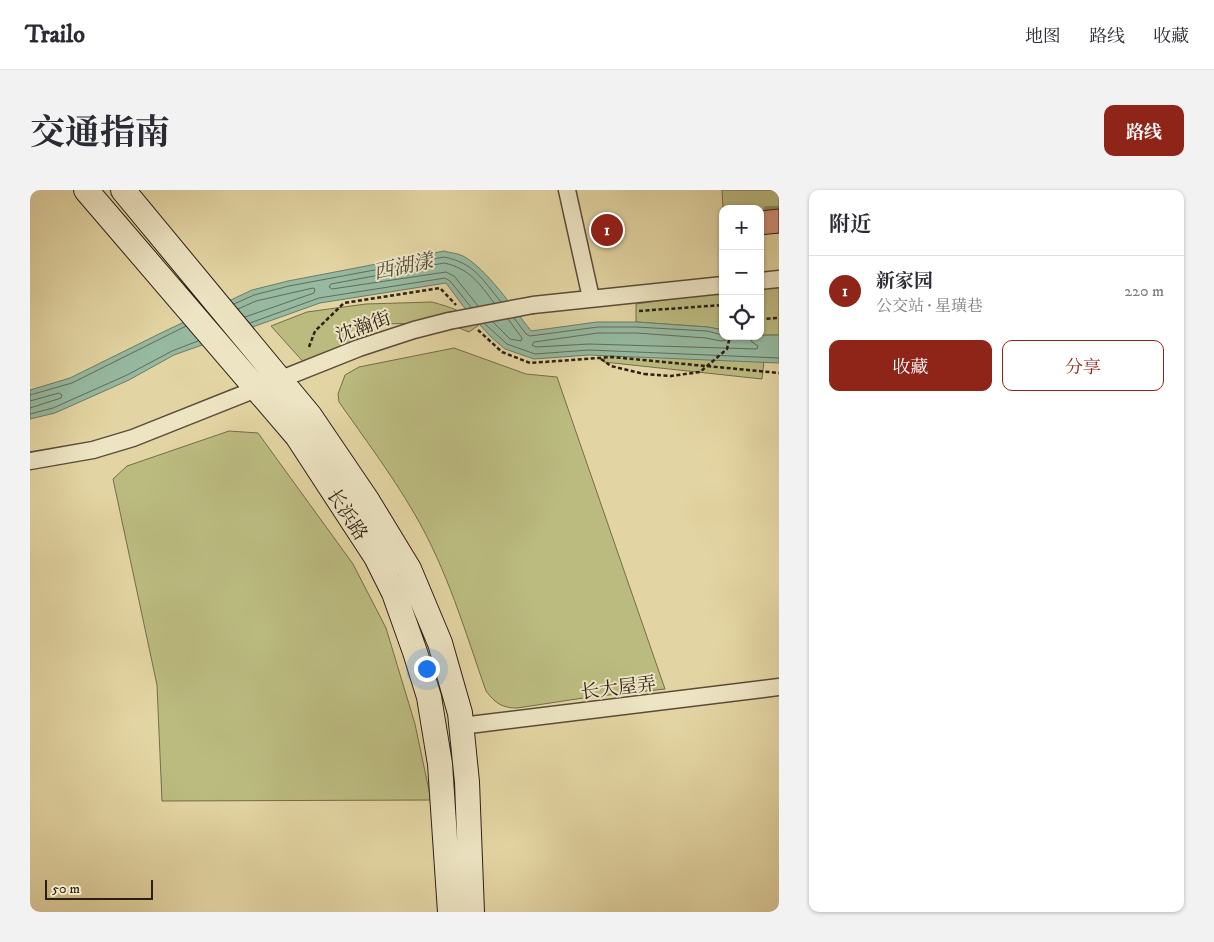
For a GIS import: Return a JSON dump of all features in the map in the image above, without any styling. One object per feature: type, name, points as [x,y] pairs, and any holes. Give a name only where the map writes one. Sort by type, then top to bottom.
[{"type":"main road","name":"长浜路","points":[[86,190],[297,436],[376,557],[394,592],[429,697],[440,764],[450,912]]},
{"type":"main road","name":"长浜路","points":[[123,190],[310,416],[367,500],[409,569],[440,643],[460,713],[467,782],[472,912]]},
{"type":"street","points":[[567,190],[592,298]]},
{"type":"street","points":[[764,281],[779,279]]},
{"type":"street","name":"沈瀚街","points":[[30,461],[93,450],[133,438],[359,348],[454,315],[592,298],[719,285]]},
{"type":"street","name":"长大屋弄","points":[[462,726],[779,688]]},
{"type":"path","points":[[308,347],[315,331],[344,303],[440,288],[454,315]]},
{"type":"path","points":[[639,311],[719,305]]},
{"type":"path","points":[[764,319],[779,318]]},
{"type":"path","points":[[477,330],[502,352],[530,363],[612,357],[779,373]]},
{"type":"path","points":[[600,358],[611,366],[644,374],[670,376],[700,372],[727,349],[729,340]]},
{"type":"shaded area","points":[[722,190],[779,190],[779,233],[764,234],[764,205],[723,205]]},
{"type":"shaded area","points":[[779,284],[779,335],[764,335],[764,286]]},
{"type":"shaded area","points":[[719,293],[719,329],[636,322],[636,304]]},
{"type":"shaded area","points":[[432,302],[463,313],[479,325],[469,332],[447,323],[370,324],[366,342],[307,366],[271,326],[307,312],[366,304]]},
{"type":"shaded area","points":[[454,348],[526,374],[557,377],[665,689],[590,697],[517,708],[499,704],[486,691],[446,578],[426,534],[397,485],[339,402],[338,394],[345,375],[359,367]]},
{"type":"shaded area","points":[[606,351],[764,361],[762,379],[604,362]]},
{"type":"shaded area","points":[[229,431],[258,433],[353,564],[386,628],[415,724],[431,800],[162,801],[157,685],[113,479],[127,466]]},
{"type":"water","name":"西湖漾","points":[[444,251],[463,256],[481,270],[531,331],[597,322],[636,322],[719,329],[719,340],[764,340],[764,335],[779,335],[779,363],[589,355],[534,359],[505,349],[490,336],[463,306],[446,283],[320,303],[174,355],[129,380],[55,413],[30,419],[30,390],[70,378],[252,290],[288,281]]},
{"type":"building","points":[[779,209],[779,233],[764,235],[764,211]]},
{"type":"place","name":"新家园","points":[[607,230]]}]
